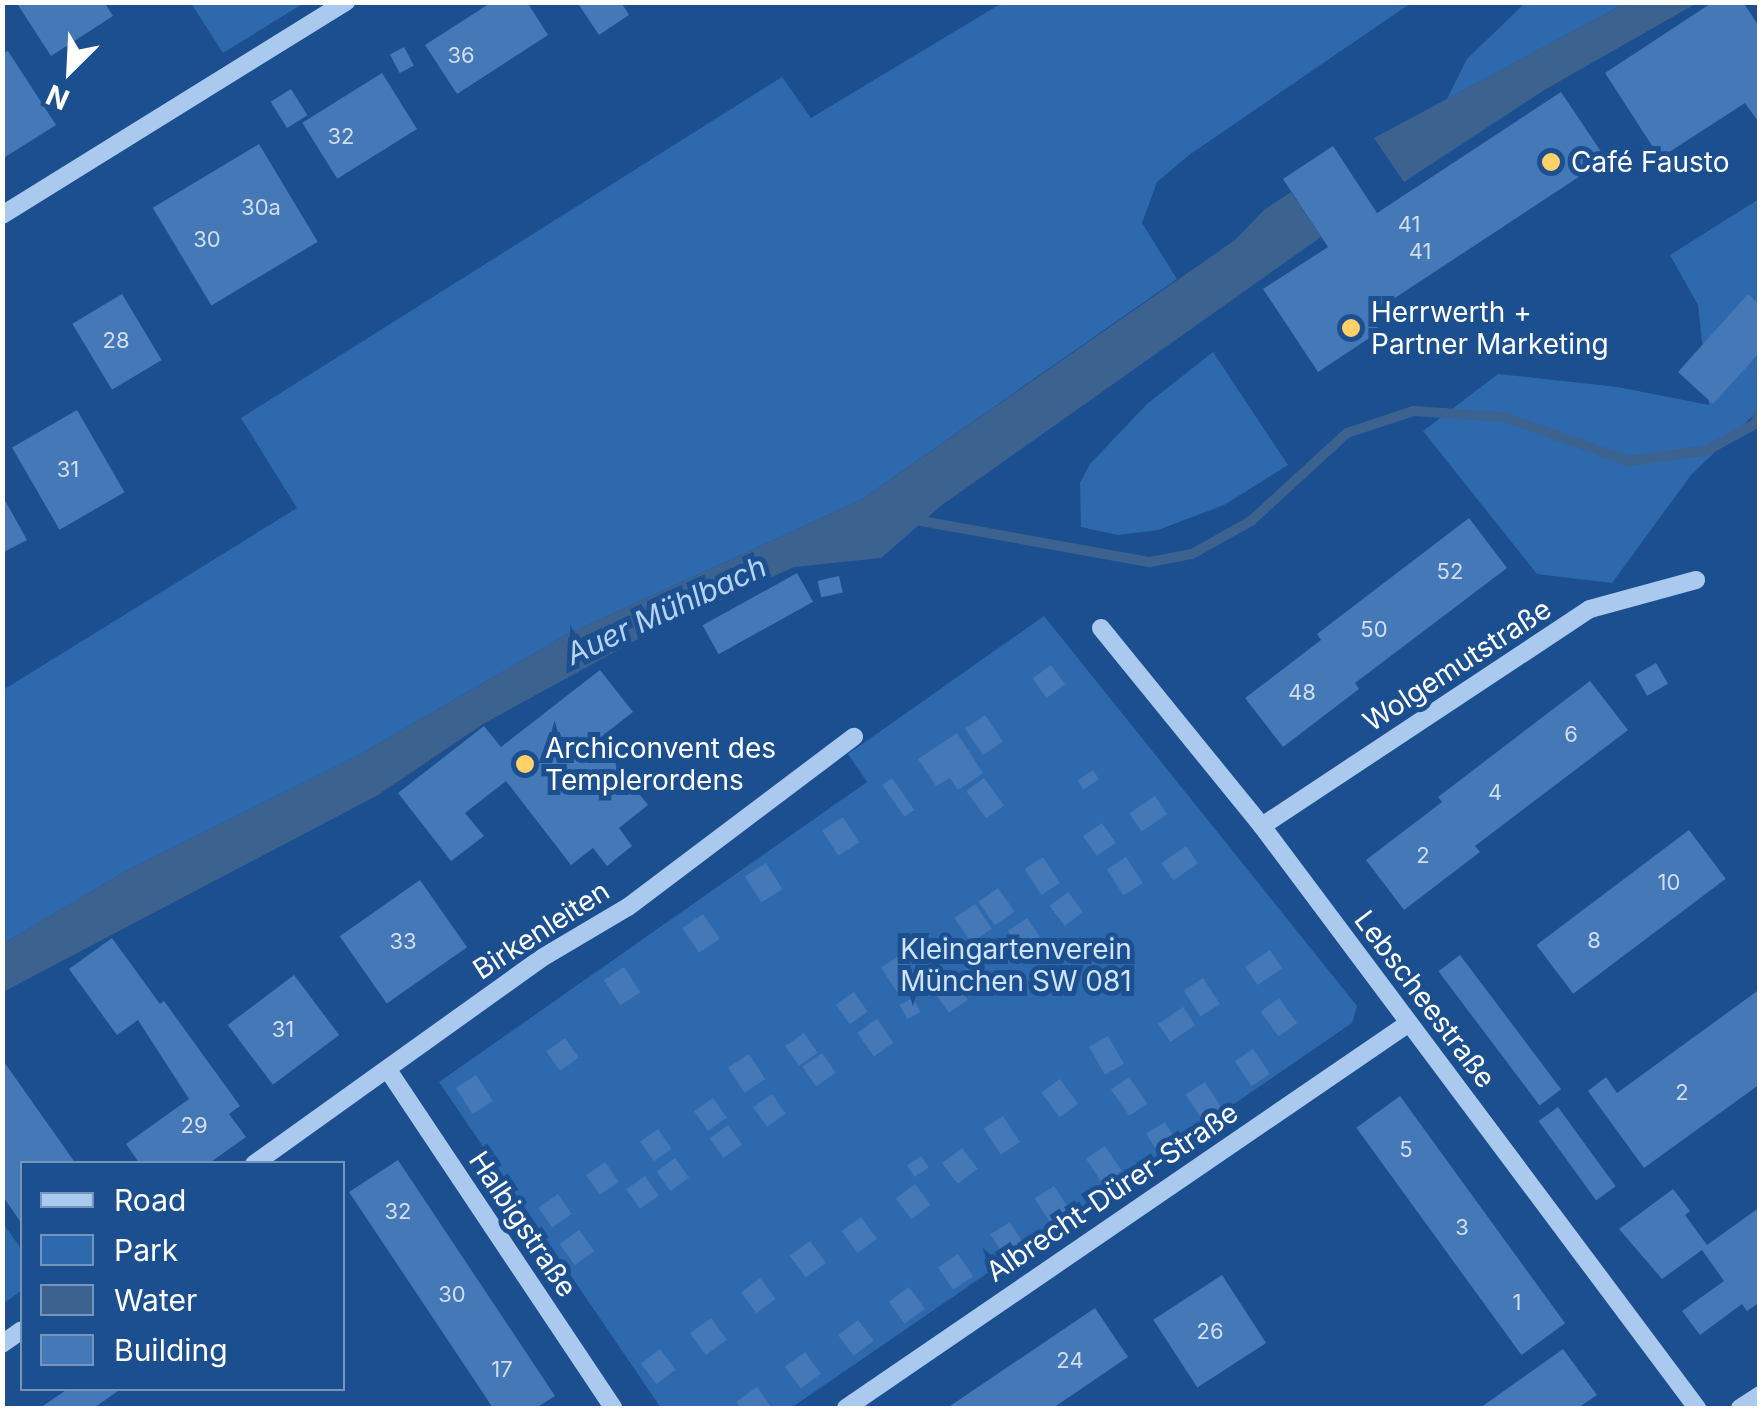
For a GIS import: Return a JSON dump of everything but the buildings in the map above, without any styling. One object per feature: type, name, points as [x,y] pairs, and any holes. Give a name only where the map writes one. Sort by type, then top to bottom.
[{"type":"street","points":[[2,215],[346,2]]},
{"type":"street","name":"Wolgemutstraße","points":[[1262,826],[1590,609],[1696,580]]},
{"type":"street","name":"Lebscheestraße","points":[[1101,628],[1262,826],[1697,1408]]},
{"type":"street","name":"Birkenleiten","points":[[258,1161],[540,960],[628,907],[854,737]]},
{"type":"street","name":"Albrecht-Dürer-Straße","points":[[846,1408],[1409,1023]]},
{"type":"street","name":"Halbigstraße","points":[[388,1070],[613,1408]]},
{"type":"street","points":[[1740,1408],[1760,1395]]},
{"type":"green space","points":[[191,3],[304,3],[223,53]]},
{"type":"green space","points":[[1002,3],[1411,3],[1189,155],[1157,182],[1142,223],[1177,279],[861,500],[566,635],[357,756],[124,872],[3,944],[3,690],[297,508],[241,418],[782,77],[811,118]]},
{"type":"green space","points":[[1525,3],[1626,3],[1447,99],[1467,59]]},
{"type":"green space","points":[[1759,199],[1759,410],[1691,475],[1612,583],[1537,574],[1423,431],[1498,374],[1617,387],[1709,405],[1698,305],[1670,255]]},
{"type":"green space","points":[[1213,352],[1288,465],[1224,505],[1158,530],[1118,535],[1081,527],[1080,483],[1090,464],[1147,404]]},
{"type":"green space","name":"Kleingartenverein München SW 081","points":[[1044,616],[1357,1006],[1352,1023],[791,1408],[661,1408],[439,1082],[867,782],[848,754]]},
{"type":"green space","points":[[3,1223],[20,1247],[20,1291],[3,1304]]},
{"type":"water","points":[[1626,3],[1697,3],[1546,89],[1404,182],[1374,138]]},
{"type":"water","name":"Auer Mühlbach","points":[[1291,192],[1321,237],[942,505],[881,558],[794,567],[653,631],[483,724],[378,795],[3,992],[3,944],[124,872],[357,756],[566,635],[861,500],[1235,240],[1264,210]]},
{"type":"waterway","points":[[910,519],[1150,562],[1192,554],[1251,521],[1347,433],[1413,411],[1504,417],[1629,461],[1708,450],[1755,424],[1760,412]]},
{"type":"place","name":"Café Fausto","points":[[1551,162]]},
{"type":"place","name":"Herrwerth + Partner Marketing","points":[[1351,328]]},
{"type":"place","name":"Archiconvent des Templerordens","points":[[525,764]]}]
